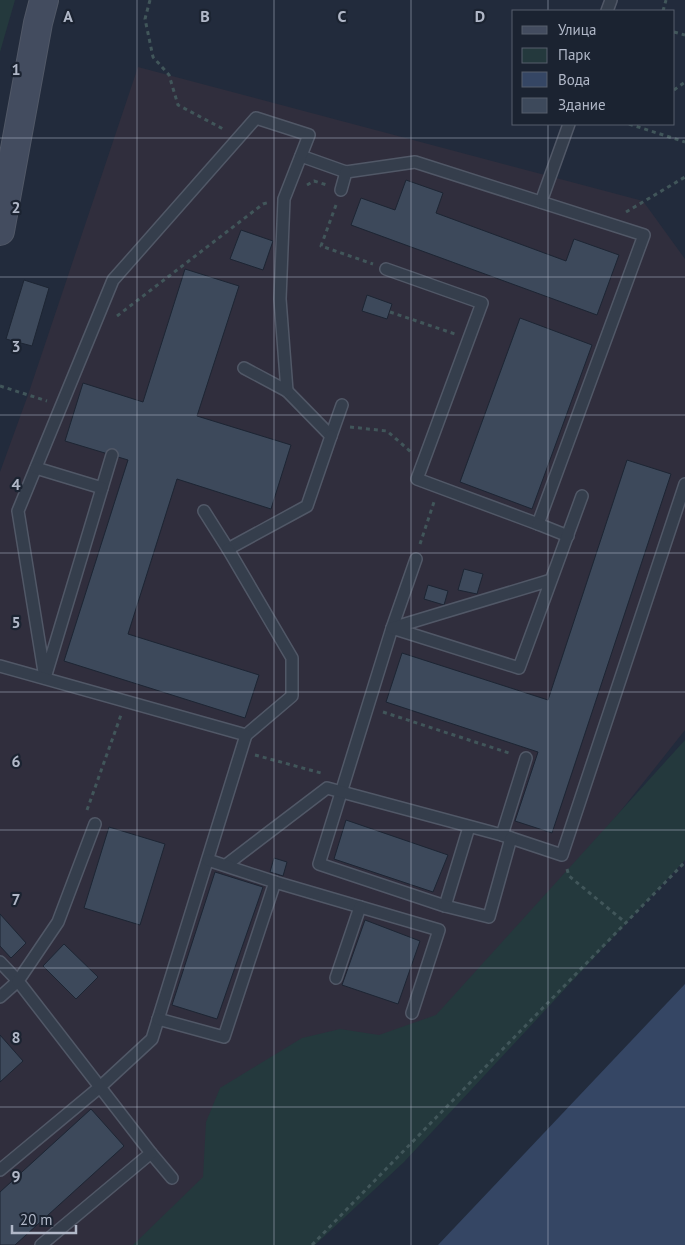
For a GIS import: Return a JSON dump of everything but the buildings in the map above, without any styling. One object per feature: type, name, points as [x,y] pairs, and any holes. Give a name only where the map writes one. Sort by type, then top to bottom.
[{"type":"main road","points":[[0,231],[38,23],[44,0]]},
{"type":"lane","points":[[45,678],[18,511],[113,280],[256,118],[309,135],[284,199],[280,299],[287,391]]},
{"type":"lane","points":[[542,202],[569,125]]},
{"type":"lane","points":[[301,156],[346,172],[416,162],[644,235],[538,524]]},
{"type":"lane","points":[[341,190],[346,172]]},
{"type":"lane","points":[[386,269],[482,303],[417,479],[568,536]]},
{"type":"lane","points":[[244,368],[287,391],[333,430]]},
{"type":"lane","points":[[228,549],[307,506],[342,405]]},
{"type":"lane","points":[[45,678],[112,455]]},
{"type":"lane","points":[[36,468],[102,488]]},
{"type":"lane","points":[[226,865],[327,788],[507,837],[562,855],[685,484]]},
{"type":"lane","points":[[392,628],[519,668],[582,496]]},
{"type":"lane","points":[[0,1170],[100,1086],[152,1039],[246,735],[292,696],[292,658],[204,511]]},
{"type":"lane","points":[[416,559],[392,628],[319,864],[445,906],[489,917],[526,758]]},
{"type":"lane","points":[[392,628],[551,580]]},
{"type":"lane","points":[[0,666],[246,735]]},
{"type":"lane","points":[[0,997],[18,981],[58,922],[95,824]]},
{"type":"lane","points":[[445,906],[469,828]]},
{"type":"lane","points":[[208,860],[275,882],[439,930],[412,1013]]},
{"type":"lane","points":[[158,1019],[224,1037],[275,882]]},
{"type":"lane","points":[[336,978],[360,907]]},
{"type":"lane","points":[[0,962],[18,981],[172,1178]]},
{"type":"lane","points":[[41,1245],[151,1153]]},
{"type":"path","points":[[150,0],[145,19],[153,57],[169,76],[178,105],[239,138]]},
{"type":"path","points":[[633,125],[685,142]]},
{"type":"path","points":[[608,223],[685,177]]},
{"type":"path","points":[[90,336],[263,204],[284,199],[314,181],[341,190],[321,246],[386,269]]},
{"type":"path","points":[[390,312],[468,339]]},
{"type":"path","points":[[0,386],[62,405]]},
{"type":"path","points":[[333,430],[387,431],[423,462]]},
{"type":"path","points":[[416,559],[438,487]]},
{"type":"path","points":[[95,824],[86,814],[126,701]]},
{"type":"path","points":[[368,707],[526,758]]},
{"type":"path","points":[[241,752],[346,780]]},
{"type":"path","points":[[562,855],[569,876],[626,923]]},
{"type":"path","points":[[312,1245],[685,862]]},
{"type":"shaded area","points":[[138,67],[643,201],[685,259],[685,730],[569,876],[424,1051],[191,1245],[0,1245],[0,472],[28,395]]},
{"type":"green space","points":[[0,0],[15,0],[0,52]]},
{"type":"green space","points":[[685,740],[685,860],[404,1162],[315,1245],[133,1245],[203,1177],[206,1122],[220,1088],[302,1038],[340,1029],[379,1035],[436,1015]]},
{"type":"water","points":[[685,984],[685,1245],[438,1245]]}]
